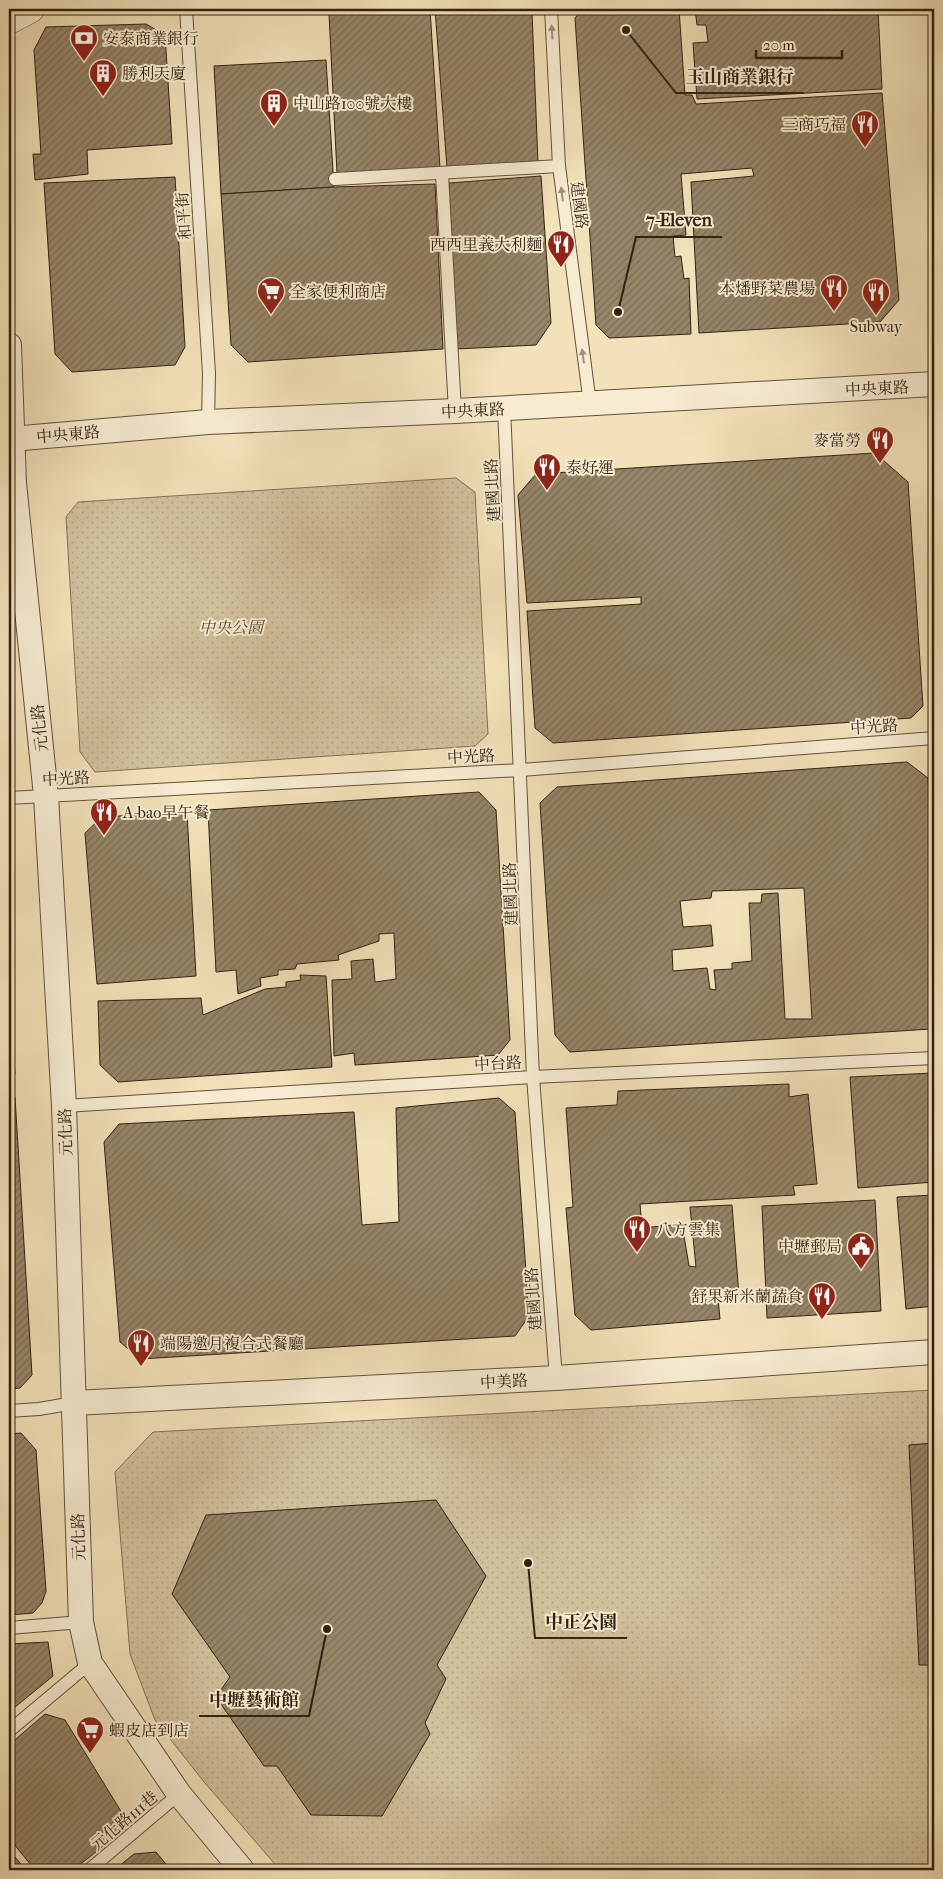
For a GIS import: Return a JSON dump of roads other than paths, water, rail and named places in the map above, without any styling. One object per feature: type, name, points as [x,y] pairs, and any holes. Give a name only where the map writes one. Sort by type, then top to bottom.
[{"type":"main road","points":[[9,20],[30,9]]},
{"type":"street","name":"元化路","points":[[9,345],[11,483],[46,796],[64,1106],[81,1622],[90,1663],[180,1794],[242,1870]]},
{"type":"street","name":"中央東路","points":[[11,439],[208,422],[590,404],[934,384]]},
{"type":"street","name":"中美路","points":[[74,1403],[556,1378],[934,1352]]},
{"type":"lane","name":"和平街","points":[[186,9],[210,372],[208,422]]},
{"type":"lane","name":"建國路","points":[[551,9],[559,166],[590,404]]},
{"type":"lane","points":[[335,179],[559,166]]},
{"type":"lane","points":[[442,174],[455,411]]},
{"type":"lane","name":"建國北路","points":[[504,408],[533,1077],[556,1378]]},
{"type":"lane","name":"中光路","points":[[9,798],[521,770],[934,738]]},
{"type":"lane","name":"中台路","points":[[64,1106],[533,1077],[934,1058]]},
{"type":"lane","points":[[9,1411],[39,1409],[74,1403]]},
{"type":"lane","points":[[9,1628],[81,1622]]},
{"type":"lane","points":[[9,1731],[90,1663]]},
{"type":"lane","name":"元化路111巷","points":[[89,1870],[180,1794]]},
{"type":"place","name":"玉山商業銀行","points":[[626,30]]},
{"type":"place","name":"安泰商業銀行","points":[[84,62]]},
{"type":"place","name":"勝利天廈","points":[[103,97]]},
{"type":"place","name":"中山路100號大樓","points":[[274,127]]},
{"type":"place","name":"三商巧福","points":[[865,148]]},
{"type":"place","name":"西西里義大利麵","points":[[561,268]]},
{"type":"place","name":"7-Eleven","points":[[618,312]]},
{"type":"place","name":"本燔野菜農場","points":[[834,312]]},
{"type":"place","name":"全家便利商店","points":[[271,315]]},
{"type":"place","name":"Subway","points":[[876,316]]},
{"type":"place","name":"麥當勞","points":[[880,464]]},
{"type":"place","name":"泰好運","points":[[547,491]]},
{"type":"place","name":"A-bao早午餐","points":[[104,836]]},
{"type":"place","name":"八方雲集","points":[[637,1253]]},
{"type":"place","name":"中壢郵局","points":[[861,1270]]},
{"type":"place","name":"舒果新米蘭蔬食","points":[[822,1320]]},
{"type":"place","name":"端陽邀月複合式餐廳","points":[[141,1367]]},
{"type":"place","name":"中正公園","points":[[528,1563]]},
{"type":"place","name":"中壢藝術館","points":[[327,1629]]},
{"type":"place","name":"蝦皮店到店","points":[[90,1754]]},
{"type":"park label","name":"中央公園","points":[[231,627]]}]
